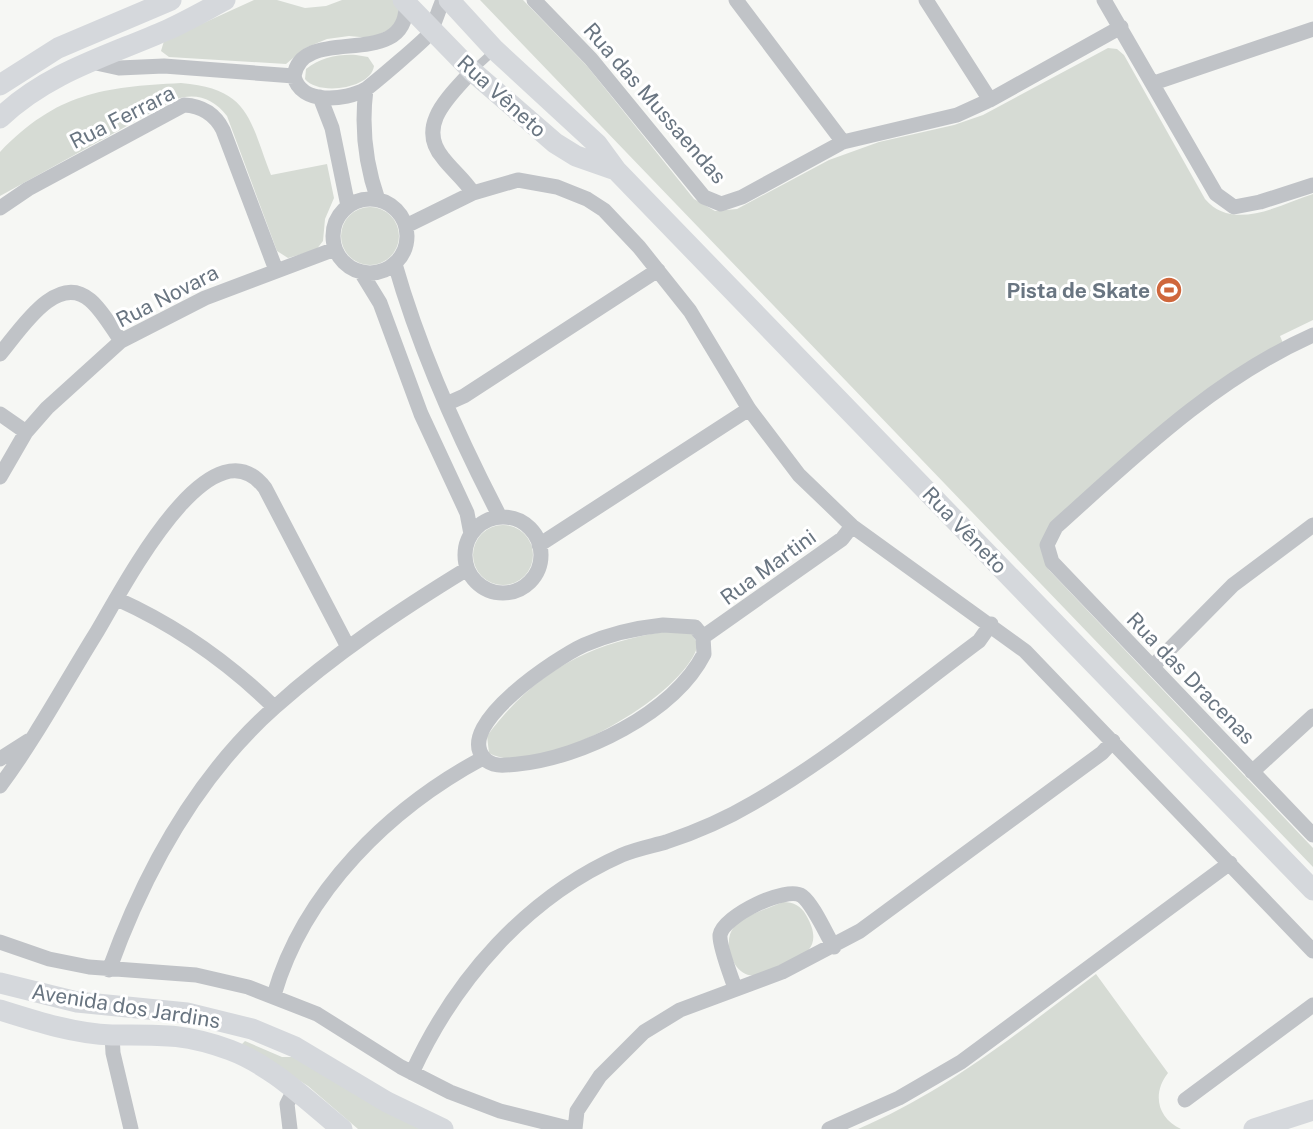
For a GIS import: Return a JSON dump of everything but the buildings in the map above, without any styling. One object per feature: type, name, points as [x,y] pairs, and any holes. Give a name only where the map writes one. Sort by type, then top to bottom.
[{"type":"street","points":[[0,86],[58,48],[171,0]]},
{"type":"street","points":[[0,118],[36,90],[87,62],[168,30],[225,0]]},
{"type":"street","points":[[405,2],[404,21],[391,35],[372,45],[337,46],[316,52],[298,63],[294,76],[299,89],[320,97],[342,97],[366,89],[416,47],[430,30],[443,0]]},
{"type":"street","name":"Rua Vêneto","points":[[448,0],[495,50],[597,144],[616,170],[1313,890]]},
{"type":"street","name":"Rua das Mussaendas","points":[[534,0],[591,59],[704,196],[721,204],[742,197],[843,142]]},
{"type":"street","points":[[736,0],[843,142],[957,115],[990,100],[1120,27]]},
{"type":"street","points":[[926,0],[990,100]]},
{"type":"street","points":[[1104,0],[1154,83],[1216,194],[1234,207],[1260,202],[1313,185]]},
{"type":"street","name":"Rua Vêneto","points":[[405,2],[472,71],[561,148],[616,170]]},
{"type":"street","points":[[1154,83],[1313,29]]},
{"type":"street","points":[[87,62],[119,68],[164,66],[294,76]]},
{"type":"street","points":[[472,71],[437,112],[433,134],[441,156],[473,193]]},
{"type":"street","points":[[366,89],[363,139],[368,171],[378,200]]},
{"type":"street","points":[[320,97],[332,128],[348,206]]},
{"type":"street","name":"Rua Ferrara","points":[[0,208],[28,189],[184,105],[193,105],[209,112],[223,130],[276,270]]},
{"type":"street","points":[[561,148],[576,125]]},
{"type":"street","points":[[406,226],[473,193],[518,180],[548,184],[587,198],[619,224],[690,310],[749,409],[799,474],[852,526],[991,624],[1025,651],[1313,951]]},
{"type":"street","points":[[361,272],[385,270],[395,264],[406,246],[406,226],[396,209],[378,200],[357,201],[348,206],[334,226],[335,249],[341,260],[361,272],[380,303],[406,378],[467,513],[471,534],[464,557],[467,569],[482,587],[493,592],[518,590],[535,575],[539,566],[539,545],[529,527],[521,521],[500,517],[480,525],[471,534]]},
{"type":"street","name":"Rua Novara","points":[[0,477],[26,432],[70,384],[121,341],[180,309],[335,249]]},
{"type":"street","points":[[395,264],[411,317],[446,404],[500,517]]},
{"type":"street","points":[[446,404],[465,396],[658,270]]},
{"type":"street","points":[[0,354],[49,299],[63,293],[78,294],[92,301],[121,341]]},
{"type":"street","name":"Rua das Dracenas","points":[[1313,335],[1286,347],[1170,424],[1056,527],[1047,545],[1052,562],[1313,836]]},
{"type":"street","points":[[539,545],[749,409]]},
{"type":"street","points":[[0,414],[26,432]]},
{"type":"street","points":[[0,786],[117,599],[153,536],[173,512],[219,475],[243,472],[256,478],[265,488],[348,647]]},
{"type":"street","points":[[1152,667],[1233,585],[1313,525]]},
{"type":"street","name":"Rua Martini","points":[[704,637],[842,539],[852,526]]},
{"type":"street","points":[[109,970],[131,913],[174,833],[217,771],[274,707],[348,647],[467,569]]},
{"type":"street","points":[[117,599],[163,621],[205,648],[274,707]]},
{"type":"street","points":[[412,1073],[436,1024],[467,978],[504,937],[549,899],[624,854],[701,829],[775,790],[979,641],[991,624]]},
{"type":"street","points":[[689,625],[704,637],[704,654],[688,675],[659,704],[608,737],[568,753],[525,763],[496,765],[483,758],[479,751],[478,739],[497,711],[529,679],[567,653],[604,637],[642,627],[689,625]]},
{"type":"street","points":[[1252,772],[1313,716]]},
{"type":"street","points":[[0,759],[31,739]]},
{"type":"street","points":[[0,942],[49,959],[109,970],[196,975],[274,995],[338,1026],[412,1073],[450,1092],[500,1111],[573,1129],[578,1111],[588,1093],[628,1046],[680,1010],[782,972],[834,947],[885,914],[1102,753],[1113,741]]},
{"type":"street","points":[[274,995],[280,972],[299,936],[346,866],[408,806],[444,780],[483,758]]},
{"type":"street","points":[[829,1129],[899,1098],[961,1062],[1230,863]]},
{"type":"street","points":[[735,988],[720,937],[723,926],[733,916],[786,892],[797,893],[805,899],[834,947]]},
{"type":"street","name":"Avenida dos Jardins","points":[[0,983],[77,1002],[187,1013],[240,1025],[295,1047],[379,1098],[443,1129]]},
{"type":"street","points":[[1185,1100],[1313,1005]]},
{"type":"street","name":"Avenida dos Jardins","points":[[0,1010],[51,1024],[112,1035],[169,1035],[232,1051],[261,1066],[342,1129]]},
{"type":"street","points":[[232,1051],[240,1025]]},
{"type":"street","points":[[112,1035],[113,1053],[131,1129]]},
{"type":"street","points":[[290,1129],[287,1104],[294,1090]]},
{"type":"street","points":[[1254,1129],[1310,1117]]},
{"type":"lane","points":[[472,71],[495,50]]},
{"type":"shaded area","points":[[254,0],[277,0],[305,8],[326,6],[342,0],[397,0],[399,3],[397,26],[371,38],[349,36],[327,39],[305,48],[286,64],[169,57],[161,51],[164,41]]},
{"type":"shaded area","points":[[480,0],[523,0],[587,66],[694,199],[715,211],[737,209],[829,160],[879,142],[954,125],[983,115],[1108,48],[1117,49],[1124,55],[1205,199],[1216,209],[1229,214],[1257,213],[1313,194],[1313,320],[1280,336],[1283,343],[1170,419],[1042,551],[1049,570],[1313,848],[1313,867]]},
{"type":"shaded area","points":[[356,55],[368,57],[374,66],[371,74],[354,85],[343,88],[321,87],[305,79],[306,69],[323,59]]},
{"type":"shaded area","points":[[181,83],[204,86],[221,92],[244,110],[271,175],[327,164],[334,198],[325,219],[323,241],[316,250],[288,258],[277,251],[227,116],[216,105],[203,98],[189,97],[174,100],[0,196],[0,152],[41,117],[61,105],[104,91]]},
{"type":"shaded area","points":[[364,207],[376,207],[391,215],[399,230],[399,242],[391,257],[376,265],[364,265],[349,257],[341,242],[341,230],[349,215]]},
{"type":"shaded area","points":[[503,525],[520,530],[528,538],[533,555],[528,572],[520,580],[503,585],[486,580],[478,572],[473,555],[478,538],[486,530]]},
{"type":"shaded area","points":[[663,632],[691,633],[698,644],[688,665],[667,687],[639,709],[573,745],[540,755],[511,758],[489,753],[487,736],[505,714],[543,679],[564,665],[610,644]]},
{"type":"shaded area","points":[[783,902],[797,905],[806,915],[812,929],[813,940],[810,948],[794,960],[760,974],[751,976],[744,973],[738,968],[730,952],[730,934],[739,922]]},
{"type":"shaded area","points":[[1096,974],[1168,1073],[1160,1089],[1159,1104],[1167,1118],[1181,1129],[858,1129],[922,1097],[952,1079]]},
{"type":"shaded area","points":[[245,1041],[282,1057],[296,1057],[420,1129],[358,1129],[308,1086],[242,1044]]},
{"type":"place","name":"Pista de Skate","points":[[1169,290]]}]
